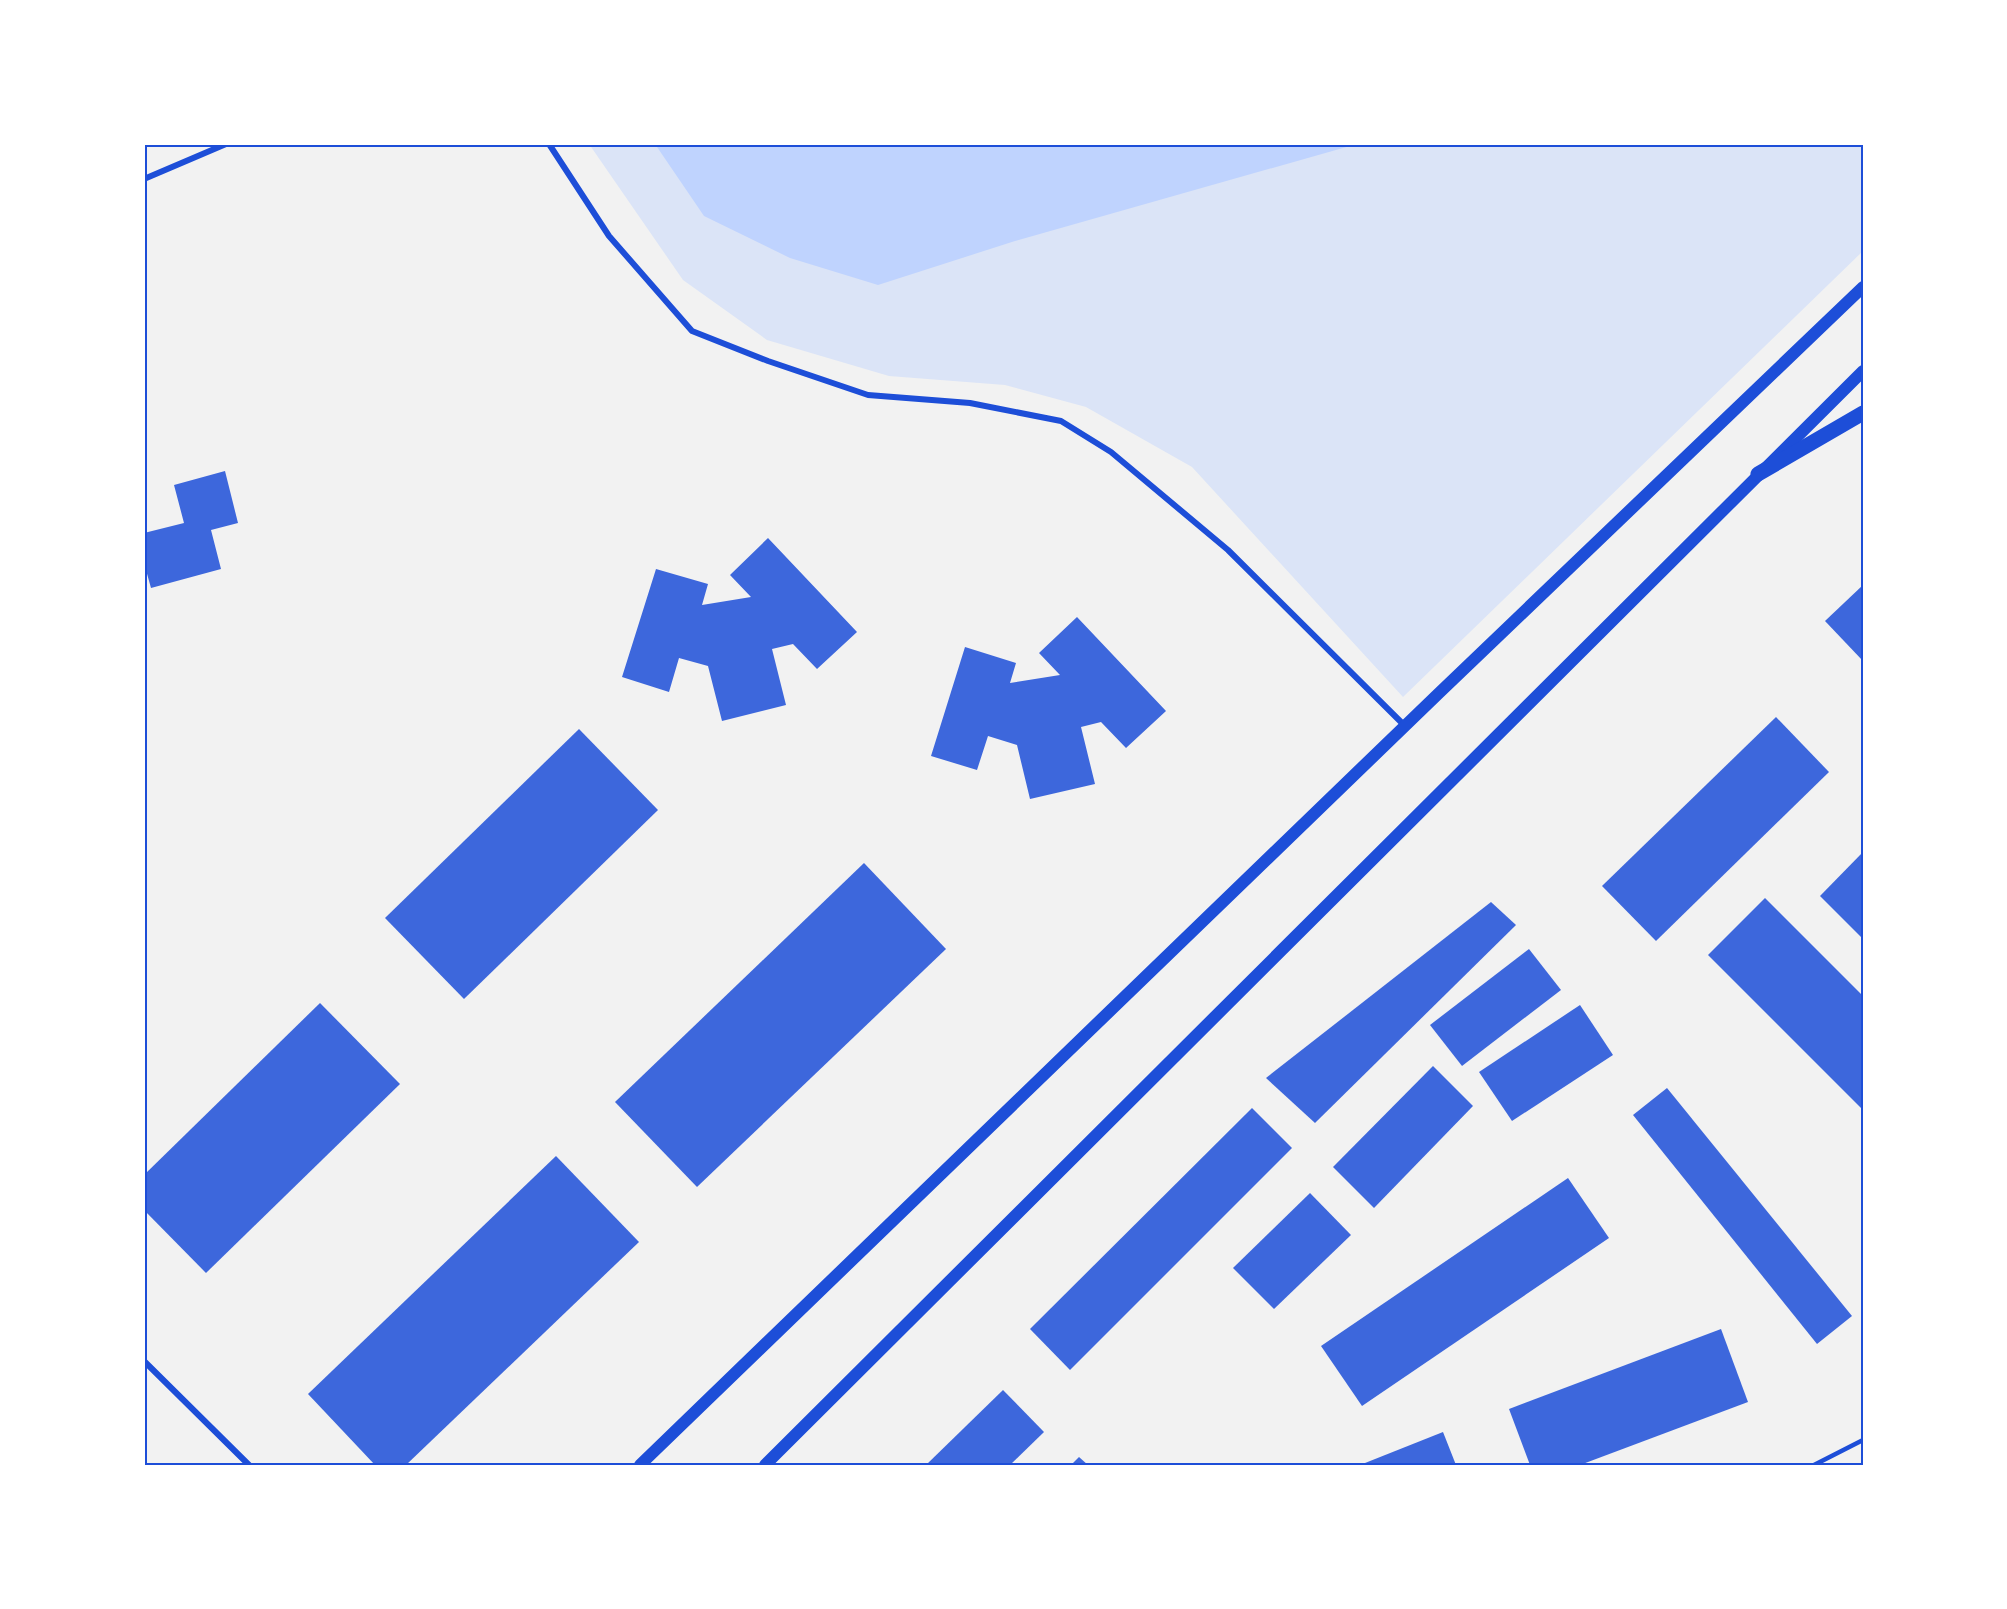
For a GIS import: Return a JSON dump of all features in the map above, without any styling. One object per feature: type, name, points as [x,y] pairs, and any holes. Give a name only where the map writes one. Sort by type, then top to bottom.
[{"type":"main road","points":[[640,1465],[1863,287]]},
{"type":"main road","points":[[765,1465],[1863,370]]},
{"type":"main road","points":[[1758,474],[1863,413]]},
{"type":"street","points":[[144,179],[226,144]]},
{"type":"street","points":[[549,144],[609,236],[692,331],[768,361],[868,395],[970,403],[1061,421],[1111,452],[1228,550],[1405,726]]},
{"type":"street","points":[[144,1361],[249,1465]]},
{"type":"lane","points":[[1814,1465],[1863,1440]]},
{"type":"shaded area","points":[[589,144],[1863,144],[1863,251],[1403,697],[1192,467],[1086,407],[1005,385],[889,376],[767,340],[683,280]]},
{"type":"water","points":[[655,144],[1357,144],[1015,241],[878,285],[790,258],[704,216]]},
{"type":"building","points":[[225,471],[238,523],[211,530],[221,569],[151,588],[144,563],[144,533],[184,523],[174,485]]},
{"type":"building","points":[[768,538],[857,632],[817,669],[793,644],[772,649],[786,705],[722,721],[708,666],[679,658],[669,692],[622,677],[656,569],[708,584],[702,605],[751,597],[730,575]]},
{"type":"building","points":[[1863,585],[1863,661],[1825,621]]},
{"type":"building","points":[[1077,617],[1166,711],[1126,748],[1101,722],[1081,727],[1095,784],[1030,799],[1017,745],[988,736],[977,770],[931,756],[965,647],[1016,663],[1010,683],[1060,675],[1039,653]]},
{"type":"building","points":[[1776,717],[1829,772],[1656,941],[1602,886]]},
{"type":"building","points":[[579,729],[658,810],[464,999],[385,918]]},
{"type":"building","points":[[1863,852],[1863,939],[1820,896]]},
{"type":"building","points":[[864,863],[946,949],[697,1187],[615,1102]]},
{"type":"building","points":[[1765,898],[1863,996],[1863,1110],[1708,955]]},
{"type":"building","points":[[1491,902],[1516,925],[1315,1123],[1266,1078]]},
{"type":"building","points":[[1529,949],[1561,990],[1462,1066],[1430,1025]]},
{"type":"building","points":[[320,1003],[400,1084],[206,1273],[144,1210],[144,1175]]},
{"type":"building","points":[[1580,1005],[1613,1055],[1512,1121],[1479,1072]]},
{"type":"building","points":[[1433,1066],[1473,1106],[1374,1208],[1333,1167]]},
{"type":"building","points":[[1667,1088],[1852,1316],[1817,1344],[1633,1115]]},
{"type":"building","points":[[1252,1108],[1292,1148],[1070,1370],[1030,1329]]},
{"type":"building","points":[[556,1156],[639,1242],[406,1465],[375,1465],[308,1394]]},
{"type":"building","points":[[1568,1178],[1609,1238],[1362,1406],[1321,1346]]},
{"type":"building","points":[[1310,1193],[1351,1235],[1274,1309],[1233,1268]]},
{"type":"building","points":[[1721,1329],[1748,1402],[1580,1465],[1530,1465],[1509,1409]]},
{"type":"building","points":[[1003,1390],[1044,1432],[1010,1465],[926,1465]]},
{"type":"building","points":[[1443,1432],[1456,1465],[1360,1465]]},
{"type":"building","points":[[1079,1457],[1088,1465],[1071,1465]]}]
